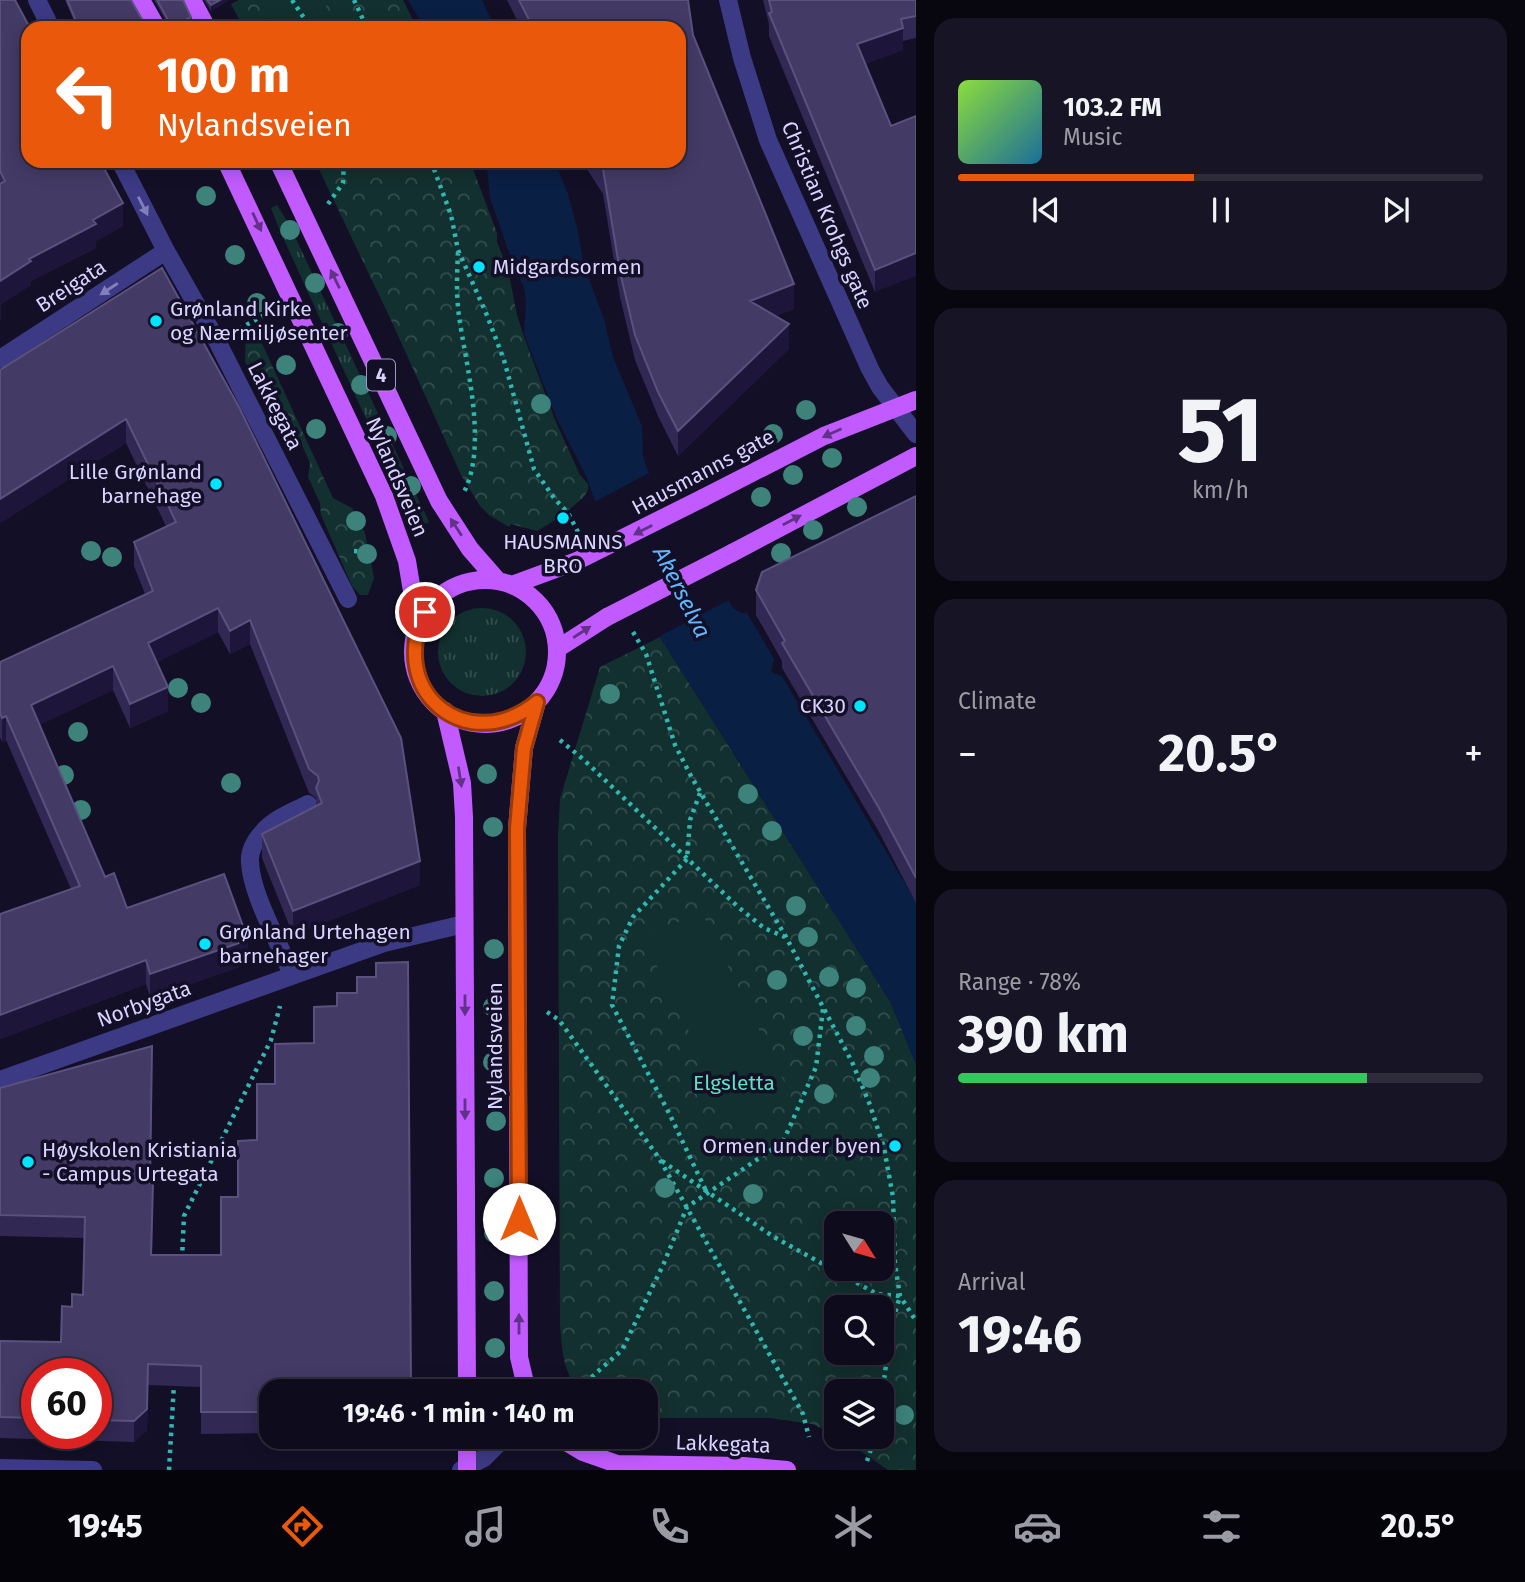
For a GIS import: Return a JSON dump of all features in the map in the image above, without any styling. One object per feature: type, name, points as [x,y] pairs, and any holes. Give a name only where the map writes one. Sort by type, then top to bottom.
[{"type":"main road","points":[[141,0],[153,21]]},
{"type":"main road","points":[[192,0],[204,21]]},
{"type":"main road","name":"Nylandsveien","points":[[229,168],[384,496],[407,561],[418,627]]},
{"type":"main road","name":"Nylandsveien","points":[[281,168],[439,501],[470,550],[505,583],[533,598],[548,617],[555,632],[555,668],[549,686],[537,702],[509,720],[476,723],[460,719],[444,711],[431,699],[417,674],[414,646],[418,627],[425,612],[449,589],[481,580],[505,583]]},
{"type":"main road","name":"Hausmanns gate","points":[[505,583],[578,561],[813,442],[916,400]]},
{"type":"main road","points":[[557,649],[607,617],[916,456]]},
{"type":"main road","name":"Nylandsveien","points":[[524,1379],[519,1357],[517,828],[524,748],[537,702]]},
{"type":"main road","name":"Nylandsveien","points":[[444,711],[462,782],[464,817],[467,1379]]},
{"type":"main road","points":[[465,1469],[466,1449]]},
{"type":"main road","name":"Lakkegata","points":[[578,1449],[609,1467],[743,1466],[787,1470]]},
{"type":"street","points":[[37,0],[48,21]]},
{"type":"street","name":"Christian Krohgs gate","points":[[728,0],[742,58],[768,140],[870,369],[916,435]]},
{"type":"street","name":"Lakkegata","points":[[124,168],[166,251],[217,341],[348,599]]},
{"type":"street","name":"Breigata","points":[[0,359],[166,251]]},
{"type":"street","points":[[292,975],[256,889],[249,861],[253,846],[263,831],[308,804]]},
{"type":"street","name":"Norbygata","points":[[0,1080],[410,935],[464,924]]},
{"type":"street","points":[[465,1469],[495,1449]]},
{"type":"street","points":[[0,1468],[93,1470]]},
{"type":"path","points":[[292,0],[306,21]]},
{"type":"path","points":[[354,0],[364,21]]},
{"type":"path","points":[[328,204],[343,183],[344,168]]},
{"type":"path","points":[[433,168],[450,215],[458,250],[504,360],[534,469],[568,513],[581,537]]},
{"type":"path","points":[[458,250],[456,290],[473,410],[474,458],[471,478],[464,492]]},
{"type":"path","points":[[240,328],[270,313]]},
{"type":"path","points":[[633,631],[646,654],[676,745],[700,792],[786,937],[852,1062],[870,1105],[884,1148],[893,1197],[895,1264],[900,1296],[916,1321]]},
{"type":"path","points":[[560,740],[764,928],[786,937]]},
{"type":"path","points":[[700,792],[690,820],[687,859],[633,917],[619,946],[612,1005],[670,1115],[707,1193]]},
{"type":"path","points":[[181,1269],[184,1216],[271,1040],[281,1004]]},
{"type":"path","points":[[589,1379],[622,1350],[687,1208],[783,1142],[816,1067],[823,1008]]},
{"type":"path","points":[[547,1013],[559,1020],[659,1158],[803,1414],[809,1437]]},
{"type":"path","points":[[659,1158],[775,1237],[877,1294],[900,1296]]},
{"type":"path","points":[[884,1379],[891,1327],[900,1296]]},
{"type":"path","points":[[169,1470],[175,1376]]},
{"type":"path","points":[[867,1461],[871,1449]]},
{"type":"green space","points":[[239,0],[403,0],[414,21],[240,21],[231,4]]},
{"type":"green space","points":[[259,0],[326,0],[327,21],[271,21]]},
{"type":"green space","points":[[318,168],[473,168],[508,269],[523,334],[555,420],[580,475],[588,484],[584,497],[560,517],[537,531],[511,524],[509,527],[489,515],[480,506],[461,475]]},
{"type":"green space","points":[[277,205],[289,224],[429,522],[416,528],[280,231],[271,208]]},
{"type":"green space","points":[[254,326],[333,498],[352,508],[365,533],[374,578],[368,595],[360,595],[352,586],[321,515],[320,503],[308,477],[310,463],[301,443],[276,426],[266,404],[267,390],[261,377],[250,370],[245,362],[246,330]]},
{"type":"green space","points":[[482,608],[499,612],[513,621],[522,635],[526,652],[522,669],[513,683],[499,692],[482,696],[465,692],[451,683],[442,669],[438,652],[442,635],[451,621],[465,612]]},
{"type":"green space","name":"Elgsletta","points":[[660,637],[891,1003],[916,1064],[916,1470],[888,1470],[857,1449],[894,1449],[894,1379],[824,1379],[824,1430],[812,1424],[770,1418],[658,1418],[658,1379],[572,1379],[564,1360],[560,1325],[560,799],[600,667]]},
{"type":"green space","points":[[701,911],[792,1098],[735,1126],[644,939]]},
{"type":"water","points":[[408,0],[482,0],[492,21],[420,21]]},
{"type":"water","name":"Akerselva","points":[[487,168],[558,168],[568,194],[584,266],[604,319],[613,357],[642,426],[643,455],[647,469],[733,608],[747,613],[774,659],[771,670],[782,676],[916,902],[916,1064],[891,1003],[660,637],[557,419],[524,334],[524,288],[490,198]]},
{"type":"pier","points":[[653,471],[731,599],[656,638],[592,503]]},
{"type":"building","points":[[0,0],[15,0],[26,21],[21,21],[21,168],[104,168],[123,203],[93,220],[96,224],[29,259],[31,261],[0,281],[0,184],[5,181],[0,171]]},
{"type":"building","points":[[67,0],[131,0],[143,21],[76,21]]},
{"type":"building","points":[[157,0],[183,0],[191,17],[184,21],[168,21]]},
{"type":"building","points":[[207,0],[220,0],[211,5]]},
{"type":"building","points":[[519,0],[688,0],[693,35],[794,284],[750,301],[789,324],[678,431],[658,392],[635,335],[620,272],[602,168],[686,168],[686,21],[530,21]]},
{"type":"building","points":[[769,0],[916,0],[916,16],[901,19],[903,28],[857,44],[891,126],[916,116],[916,253],[875,270],[769,13],[772,12]]},
{"type":"building","points":[[162,268],[239,407],[401,738],[420,861],[293,911],[262,834],[322,803],[316,788],[318,776],[309,769],[250,620],[230,631],[218,608],[148,643],[168,687],[130,704],[113,666],[31,705],[105,877],[114,873],[127,908],[224,874],[248,940],[150,974],[146,960],[0,1015],[0,914],[80,886],[6,716],[2,718],[0,713],[0,662],[153,591],[134,542],[176,522],[126,419],[0,499],[0,370]]},
{"type":"building","points":[[916,496],[916,878],[879,808],[782,643],[785,641],[756,590],[762,572]]},
{"type":"building","points":[[408,962],[411,1379],[259,1379],[259,1412],[201,1412],[201,1366],[148,1364],[147,1409],[134,1421],[112,1420],[112,1358],[21,1358],[21,1418],[0,1417],[0,1341],[61,1342],[62,1306],[72,1307],[72,1294],[83,1295],[85,1217],[0,1215],[0,1088],[152,1046],[151,1255],[221,1255],[221,1197],[238,1197],[238,1141],[257,1140],[257,1084],[275,1084],[275,1044],[314,1043],[314,1007],[337,1006],[337,993],[357,993],[357,977],[376,977],[376,963]]},
{"type":"place","name":"Midgardsormen","points":[[479,267]]},
{"type":"place","name":"Grønland Kirke og Nærmiljøsenter","points":[[156,321]]},
{"type":"place","name":"Lille Grønland barnehage","points":[[216,484]]},
{"type":"place","name":"HAUSMANNS BRO","points":[[563,518]]},
{"type":"place","name":"CK30","points":[[860,706]]},
{"type":"place","name":"Grønland Urtehagen barnehager","points":[[205,944]]},
{"type":"place","name":"Ormen under byen","points":[[895,1146]]},
{"type":"place","name":"Høyskolen Kristiania - Campus Urtegata","points":[[28,1162]]},
{"type":"route","points":[[425,612],[414,646],[415,664],[420,683],[444,711],[476,723],[492,723],[509,720],[537,702],[524,748],[518,794],[519,1219]]}]
